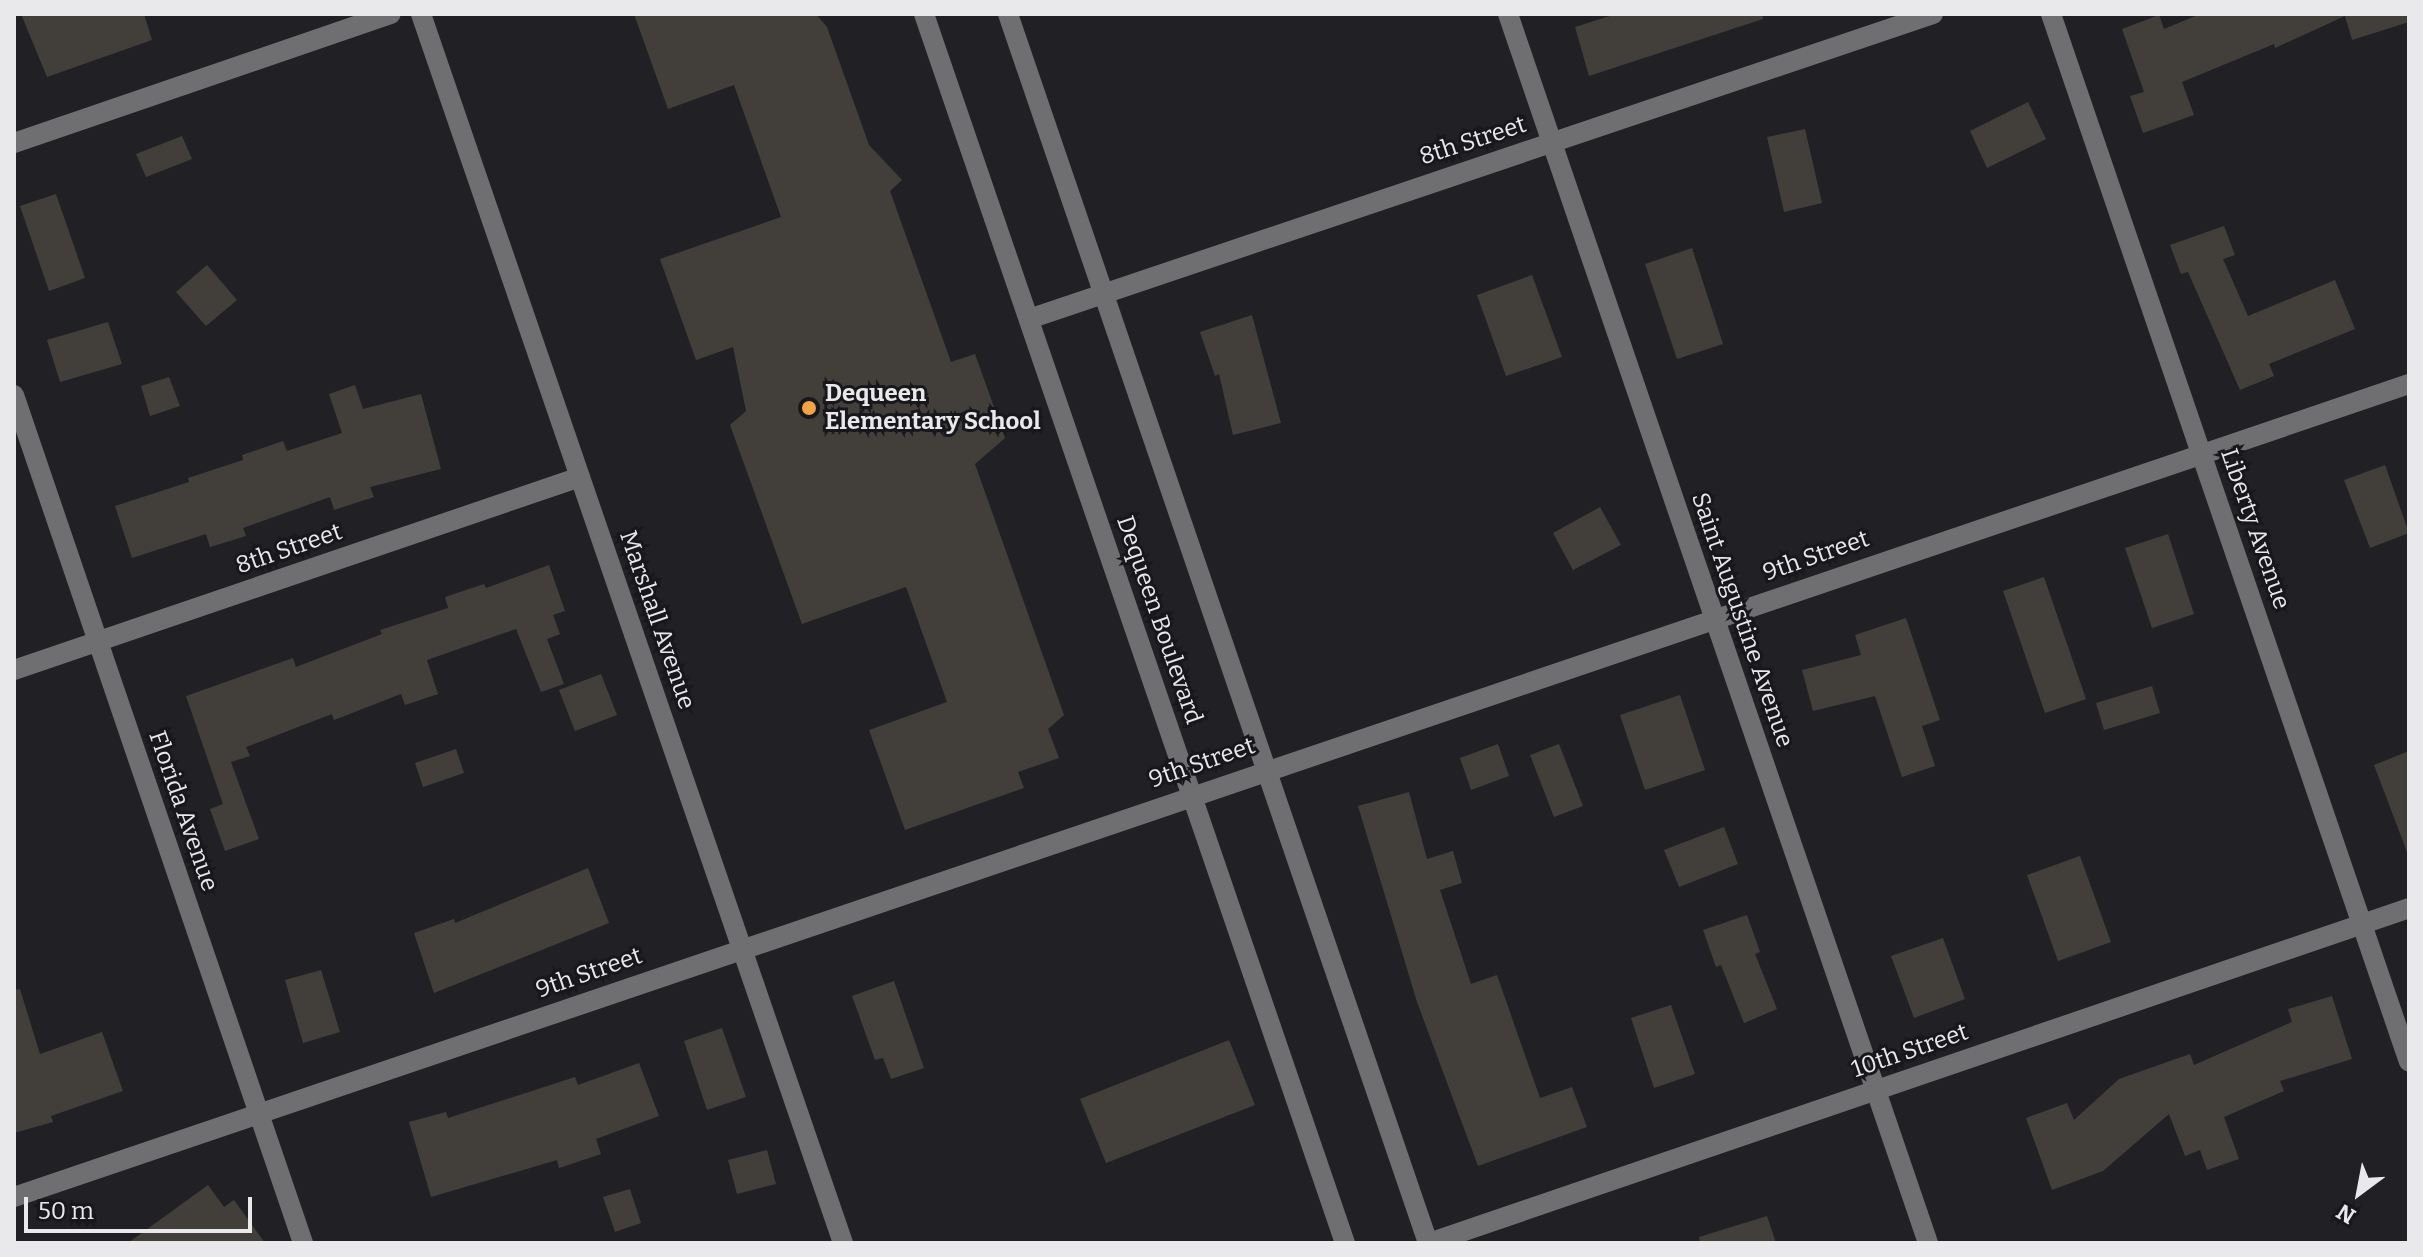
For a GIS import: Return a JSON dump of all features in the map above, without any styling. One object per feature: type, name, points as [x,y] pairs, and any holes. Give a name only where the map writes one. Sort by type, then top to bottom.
[{"type":"street","points":[[14,143],[391,14]]},
{"type":"street","name":"Marshall Avenue","points":[[421,14],[843,1243]]},
{"type":"street","name":"Dequeen Boulevard","points":[[924,14],[1345,1243]]},
{"type":"street","points":[[1008,14],[1428,1243]]},
{"type":"street","name":"Saint Augustine Avenue","points":[[1508,14],[1928,1243]]},
{"type":"street","name":"8th Street","points":[[1029,319],[1933,14]]},
{"type":"street","name":"Liberty Avenue","points":[[2051,14],[2409,1062]]},
{"type":"street","name":"9th Street","points":[[14,1197],[1191,794],[2409,384]]},
{"type":"street","name":"Florida Avenue","points":[[14,395],[303,1243]]},
{"type":"street","name":"8th Street","points":[[14,670],[580,477]]},
{"type":"street","name":"10th Street","points":[[1428,1243],[2409,908]]},
{"type":"building","points":[[21,14],[144,14],[152,40],[47,77]]},
{"type":"building","points":[[634,14],[816,14],[827,27],[869,145],[902,180],[890,191],[951,362],[975,354],[1005,438],[975,464],[1064,715],[1048,729],[1059,758],[1018,772],[1024,788],[905,830],[869,730],[947,702],[906,587],[802,624],[730,425],[746,411],[733,347],[696,360],[660,259],[781,217],[734,85],[668,109]]},
{"type":"building","points":[[1616,14],[1762,14],[1763,19],[1589,76],[1575,27]]},
{"type":"building","points":[[2200,14],[2409,14],[2409,22],[2352,40],[2345,16],[2275,48],[2274,44],[2182,82],[2194,115],[2143,133],[2130,96],[2144,92],[2122,29],[2159,15],[2164,29]]},
{"type":"building","points":[[2028,102],[2046,139],[1987,168],[1970,131]]},
{"type":"building","points":[[1805,129],[1822,203],[1784,212],[1767,137]]},
{"type":"building","points":[[182,136],[192,159],[146,177],[136,154]]},
{"type":"building","points":[[56,194],[85,278],[49,291],[20,206]]},
{"type":"building","points":[[2224,226],[2235,255],[2223,259],[2248,316],[2335,280],[2355,329],[2269,364],[2274,376],[2240,390],[2188,272],[2181,274],[2170,245]]},
{"type":"building","points":[[1692,248],[1723,344],[1677,359],[1645,264]]},
{"type":"building","points":[[207,265],[237,300],[206,326],[176,292]]},
{"type":"building","points":[[1532,275],[1562,357],[1506,376],[1477,295]]},
{"type":"building","points":[[1252,315],[1281,423],[1233,435],[1219,374],[1215,376],[1200,332]]},
{"type":"building","points":[[108,322],[122,364],[60,382],[47,340]]},
{"type":"building","points":[[169,377],[180,406],[150,416],[141,386]]},
{"type":"building","points":[[355,385],[363,409],[421,394],[441,469],[370,487],[374,497],[334,510],[330,497],[243,528],[246,536],[210,547],[206,534],[132,558],[115,506],[189,482],[188,478],[243,460],[242,455],[283,441],[287,451],[342,433],[329,394]]},
{"type":"building","points":[[2385,465],[2409,533],[2370,548],[2344,480]]},
{"type":"building","points":[[1600,507],[1621,545],[1573,570],[1553,533]]},
{"type":"building","points":[[2168,534],[2194,614],[2152,628],[2125,548]]},
{"type":"building","points":[[549,565],[565,611],[553,615],[560,634],[547,639],[564,684],[541,692],[516,629],[427,660],[438,694],[405,705],[401,694],[334,720],[332,714],[246,747],[250,756],[231,762],[259,839],[225,851],[210,809],[223,804],[186,696],[293,658],[296,667],[382,634],[380,630],[448,608],[445,597],[484,584],[486,588]]},
{"type":"building","points":[[2044,577],[2086,699],[2045,713],[2003,591]]},
{"type":"building","points":[[1906,618],[1940,720],[1922,726],[1935,766],[1902,777],[1875,696],[1813,711],[1802,670],[1861,655],[1855,635]]},
{"type":"building","points":[[601,674],[617,715],[575,731],[559,690]]},
{"type":"building","points":[[2152,686],[2160,713],[2104,730],[2096,703]]},
{"type":"building","points":[[1680,695],[1705,770],[1645,790],[1620,715]]},
{"type":"building","points":[[1498,744],[1509,776],[1471,790],[1460,758]]},
{"type":"building","points":[[1559,744],[1583,806],[1554,817],[1530,755]]},
{"type":"building","points":[[456,749],[464,773],[423,787],[415,763]]},
{"type":"building","points":[[2409,751],[2409,851],[2407,852],[2374,765]]},
{"type":"building","points":[[1409,792],[1427,859],[1453,851],[1462,883],[1440,890],[1471,984],[1497,975],[1540,1098],[1572,1087],[1587,1127],[1478,1166],[1417,1002],[1358,806]]},
{"type":"building","points":[[1724,827],[1738,864],[1679,887],[1664,850]]},
{"type":"building","points":[[2080,856],[2111,942],[2058,961],[2027,875]]},
{"type":"building","points":[[588,868],[609,923],[434,993],[414,933],[454,919],[455,923]]},
{"type":"building","points":[[1747,915],[1760,952],[1755,954],[1777,1009],[1744,1023],[1721,965],[1716,967],[1703,930]]},
{"type":"building","points":[[1943,938],[1965,999],[1914,1018],[1891,956]]},
{"type":"building","points":[[321,970],[340,1032],[303,1043],[285,980]]},
{"type":"building","points":[[894,981],[924,1068],[891,1079],[883,1058],[875,1060],[852,996]]},
{"type":"building","points":[[20,989],[40,1054],[102,1032],[123,1091],[51,1116],[53,1122],[14,1133],[14,990]]},
{"type":"building","points":[[2332,996],[2352,1059],[2280,1081],[2284,1091],[2224,1117],[2239,1159],[2207,1170],[2200,1150],[2185,1156],[2169,1114],[2103,1171],[2052,1190],[2026,1118],[2067,1103],[2074,1120],[2119,1079],[2190,1054],[2194,1065],[2292,1022],[2288,1009]]},
{"type":"building","points":[[1671,1005],[1695,1074],[1654,1088],[1631,1018]]},
{"type":"building","points":[[722,1028],[746,1097],[707,1110],[684,1041]]},
{"type":"building","points":[[1229,1040],[1255,1105],[1106,1163],[1080,1099]]},
{"type":"building","points":[[639,1063],[659,1116],[596,1139],[601,1154],[559,1168],[557,1160],[431,1197],[409,1122],[446,1112],[448,1118],[575,1077],[578,1085]]},
{"type":"building","points":[[767,1150],[776,1184],[737,1194],[728,1160]]},
{"type":"building","points":[[208,1185],[224,1207],[234,1200],[265,1243],[128,1243]]},
{"type":"building","points":[[630,1189],[641,1223],[615,1232],[603,1197]]},
{"type":"building","points":[[1767,1216],[1776,1243],[1700,1243],[1699,1237]]},
{"type":"place","name":"Dequeen Elementary School","points":[[809,408]]}]
